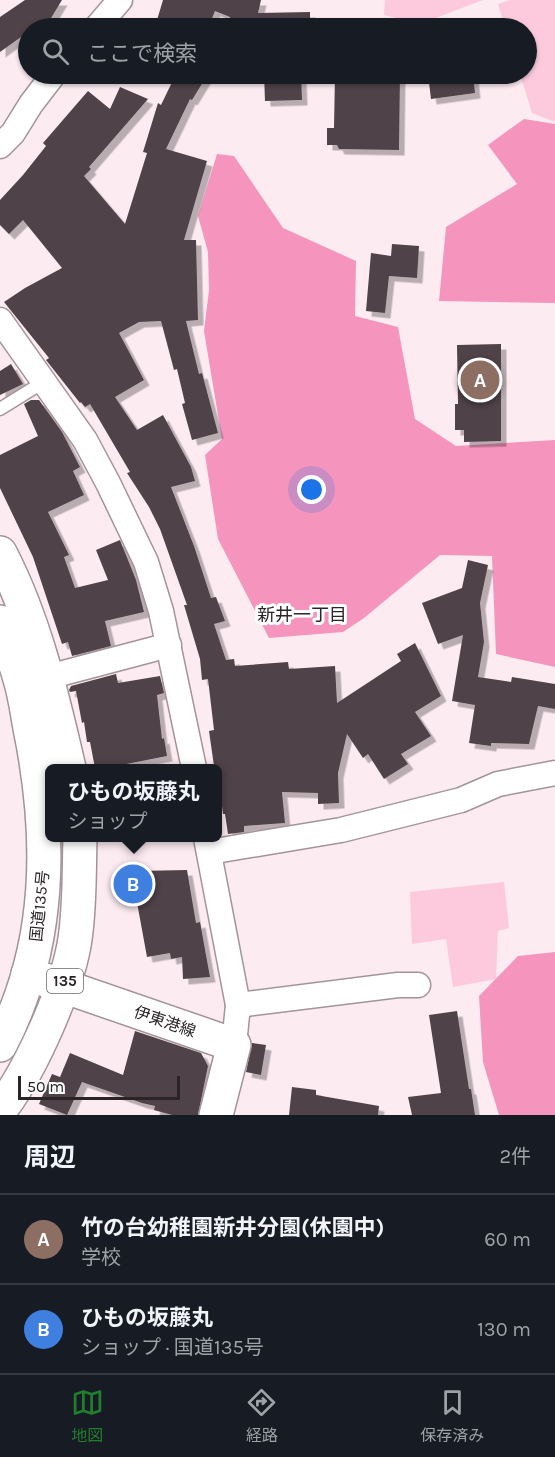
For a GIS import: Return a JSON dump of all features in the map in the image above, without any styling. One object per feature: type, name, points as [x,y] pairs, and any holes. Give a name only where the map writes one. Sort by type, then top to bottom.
[{"type":"main road","points":[[0,553],[14,580],[48,677],[68,764]]},
{"type":"main road","name":"国道135号","points":[[0,622],[20,679],[40,775],[44,840],[44,894],[40,930],[11,1025],[0,1045]]},
{"type":"main road","name":"135","points":[[0,1110],[13,1093],[64,986],[75,940],[79,900],[80,842]]},
{"type":"main road","name":"伊東港線","points":[[28,974],[234,1045]]},
{"type":"main road","points":[[216,1115],[234,1045]]},
{"type":"street","points":[[105,18],[120,0]]},
{"type":"street","points":[[0,146],[13,133],[46,84]]},
{"type":"street","points":[[0,320],[85,440],[139,547],[161,611],[193,764]]},
{"type":"street","points":[[48,677],[169,645]]},
{"type":"street","points":[[234,1045],[238,1005],[208,845],[341,830],[462,800],[498,784],[555,773]]},
{"type":"street","points":[[238,1005],[398,985],[418,985]]},
{"type":"lane","points":[[0,409],[45,381]]},
{"type":"shaded area","points":[[385,0],[483,0],[436,18],[396,18],[384,15]]},
{"type":"shaded area","points":[[510,0],[555,0],[555,122],[532,113],[523,84],[537,84],[537,18],[502,18],[498,4]]},
{"type":"shaded area","points":[[524,119],[555,124],[555,303],[439,301],[446,227],[517,184],[488,145]]},
{"type":"shaded area","points":[[217,154],[234,156],[283,228],[356,261],[355,316],[398,327],[415,419],[456,446],[555,440],[555,667],[496,654],[492,556],[440,555],[364,618],[343,632],[269,638],[218,539],[205,455],[222,439],[204,331],[209,290],[208,252],[198,216]]},
{"type":"shaded area","points":[[504,882],[509,928],[498,931],[496,979],[453,987],[446,939],[412,944],[410,892]]},
{"type":"shaded area","points":[[555,952],[555,1115],[499,1115],[483,1062],[479,996],[518,956]]},
{"type":"building","points":[[25,0],[62,0],[51,18],[18,18],[18,39],[0,52],[0,17]]},
{"type":"building","points":[[163,0],[261,0],[258,13],[310,12],[310,18],[230,18],[215,11],[212,18],[158,18]]},
{"type":"building","points":[[171,84],[202,84],[192,100],[190,99],[166,149],[207,161],[184,240],[196,240],[198,320],[186,321],[199,374],[202,373],[218,433],[192,440],[182,404],[185,403],[177,369],[174,370],[161,321],[139,322],[119,333],[144,380],[115,397],[137,430],[163,415],[191,467],[195,481],[171,487],[211,598],[216,597],[225,621],[214,624],[226,660],[234,659],[235,666],[288,662],[289,669],[335,666],[337,703],[401,661],[397,654],[415,643],[441,696],[415,712],[431,736],[401,754],[408,764],[384,779],[368,754],[363,758],[347,734],[338,773],[339,803],[318,804],[318,793],[282,792],[285,823],[244,826],[244,832],[228,834],[222,806],[222,764],[214,764],[209,731],[214,730],[208,679],[202,680],[200,659],[184,605],[187,605],[160,529],[90,404],[85,407],[80,403],[46,360],[49,358],[4,302],[62,268],[23,220],[9,234],[0,225],[0,200],[46,146],[43,143],[88,91],[110,109],[120,87],[148,99],[89,167],[91,169],[84,176],[125,224],[147,153],[143,152],[158,103],[161,105]]},
{"type":"building","points":[[264,84],[301,84],[302,100],[265,101]]},
{"type":"building","points":[[335,84],[400,84],[399,150],[339,149],[337,145],[327,145],[327,128],[334,128]]},
{"type":"building","points":[[429,84],[474,84],[475,93],[431,99]]},
{"type":"building","points":[[392,244],[419,246],[417,278],[389,276],[385,313],[366,311],[371,253],[391,256]]},
{"type":"building","points":[[501,344],[501,441],[464,442],[464,430],[455,430],[455,404],[458,404],[457,345]]},
{"type":"building","points":[[11,364],[23,384],[0,395],[0,371]]},
{"type":"building","points":[[31,400],[39,400],[62,432],[80,467],[73,471],[84,495],[48,512],[69,555],[64,557],[75,588],[108,580],[96,550],[120,540],[136,580],[144,612],[105,621],[111,646],[72,656],[68,642],[62,644],[33,557],[0,488],[0,455],[38,436],[24,404]]},
{"type":"building","points":[[468,560],[488,565],[480,603],[484,642],[478,677],[511,682],[512,677],[555,684],[555,709],[538,706],[529,744],[491,743],[491,746],[469,743],[475,705],[452,701],[463,635],[438,644],[422,603],[462,588]]},
{"type":"building","points":[[116,674],[118,683],[160,676],[164,693],[157,695],[162,739],[164,738],[167,756],[126,764],[94,764],[90,742],[87,742],[84,722],[82,723],[76,691],[70,692],[71,686]]},
{"type":"building","points":[[187,870],[196,923],[200,922],[210,977],[183,979],[182,957],[171,959],[170,953],[147,957],[136,897],[125,899],[120,884],[124,881],[124,874],[137,871]]},
{"type":"building","points":[[457,1011],[475,1115],[412,1115],[408,1097],[441,1093],[429,1015]]},
{"type":"building","points":[[135,1031],[201,1053],[208,1066],[198,1115],[172,1115],[154,1110],[155,1106],[82,1082],[67,1115],[39,1104],[52,1074],[60,1077],[70,1053],[123,1075]]},
{"type":"building","points":[[252,1043],[266,1045],[261,1075],[246,1072]]},
{"type":"building","points":[[292,1087],[316,1090],[316,1095],[379,1106],[378,1115],[289,1115]]},
{"type":"place","name":"竹の台幼稚園新井分園(休園中)","points":[[480,380]]},
{"type":"place","name":"ひもの坂藤丸","points":[[133,884]]},
{"type":"district","name":"新井一丁目","points":[[302,615]]}]
